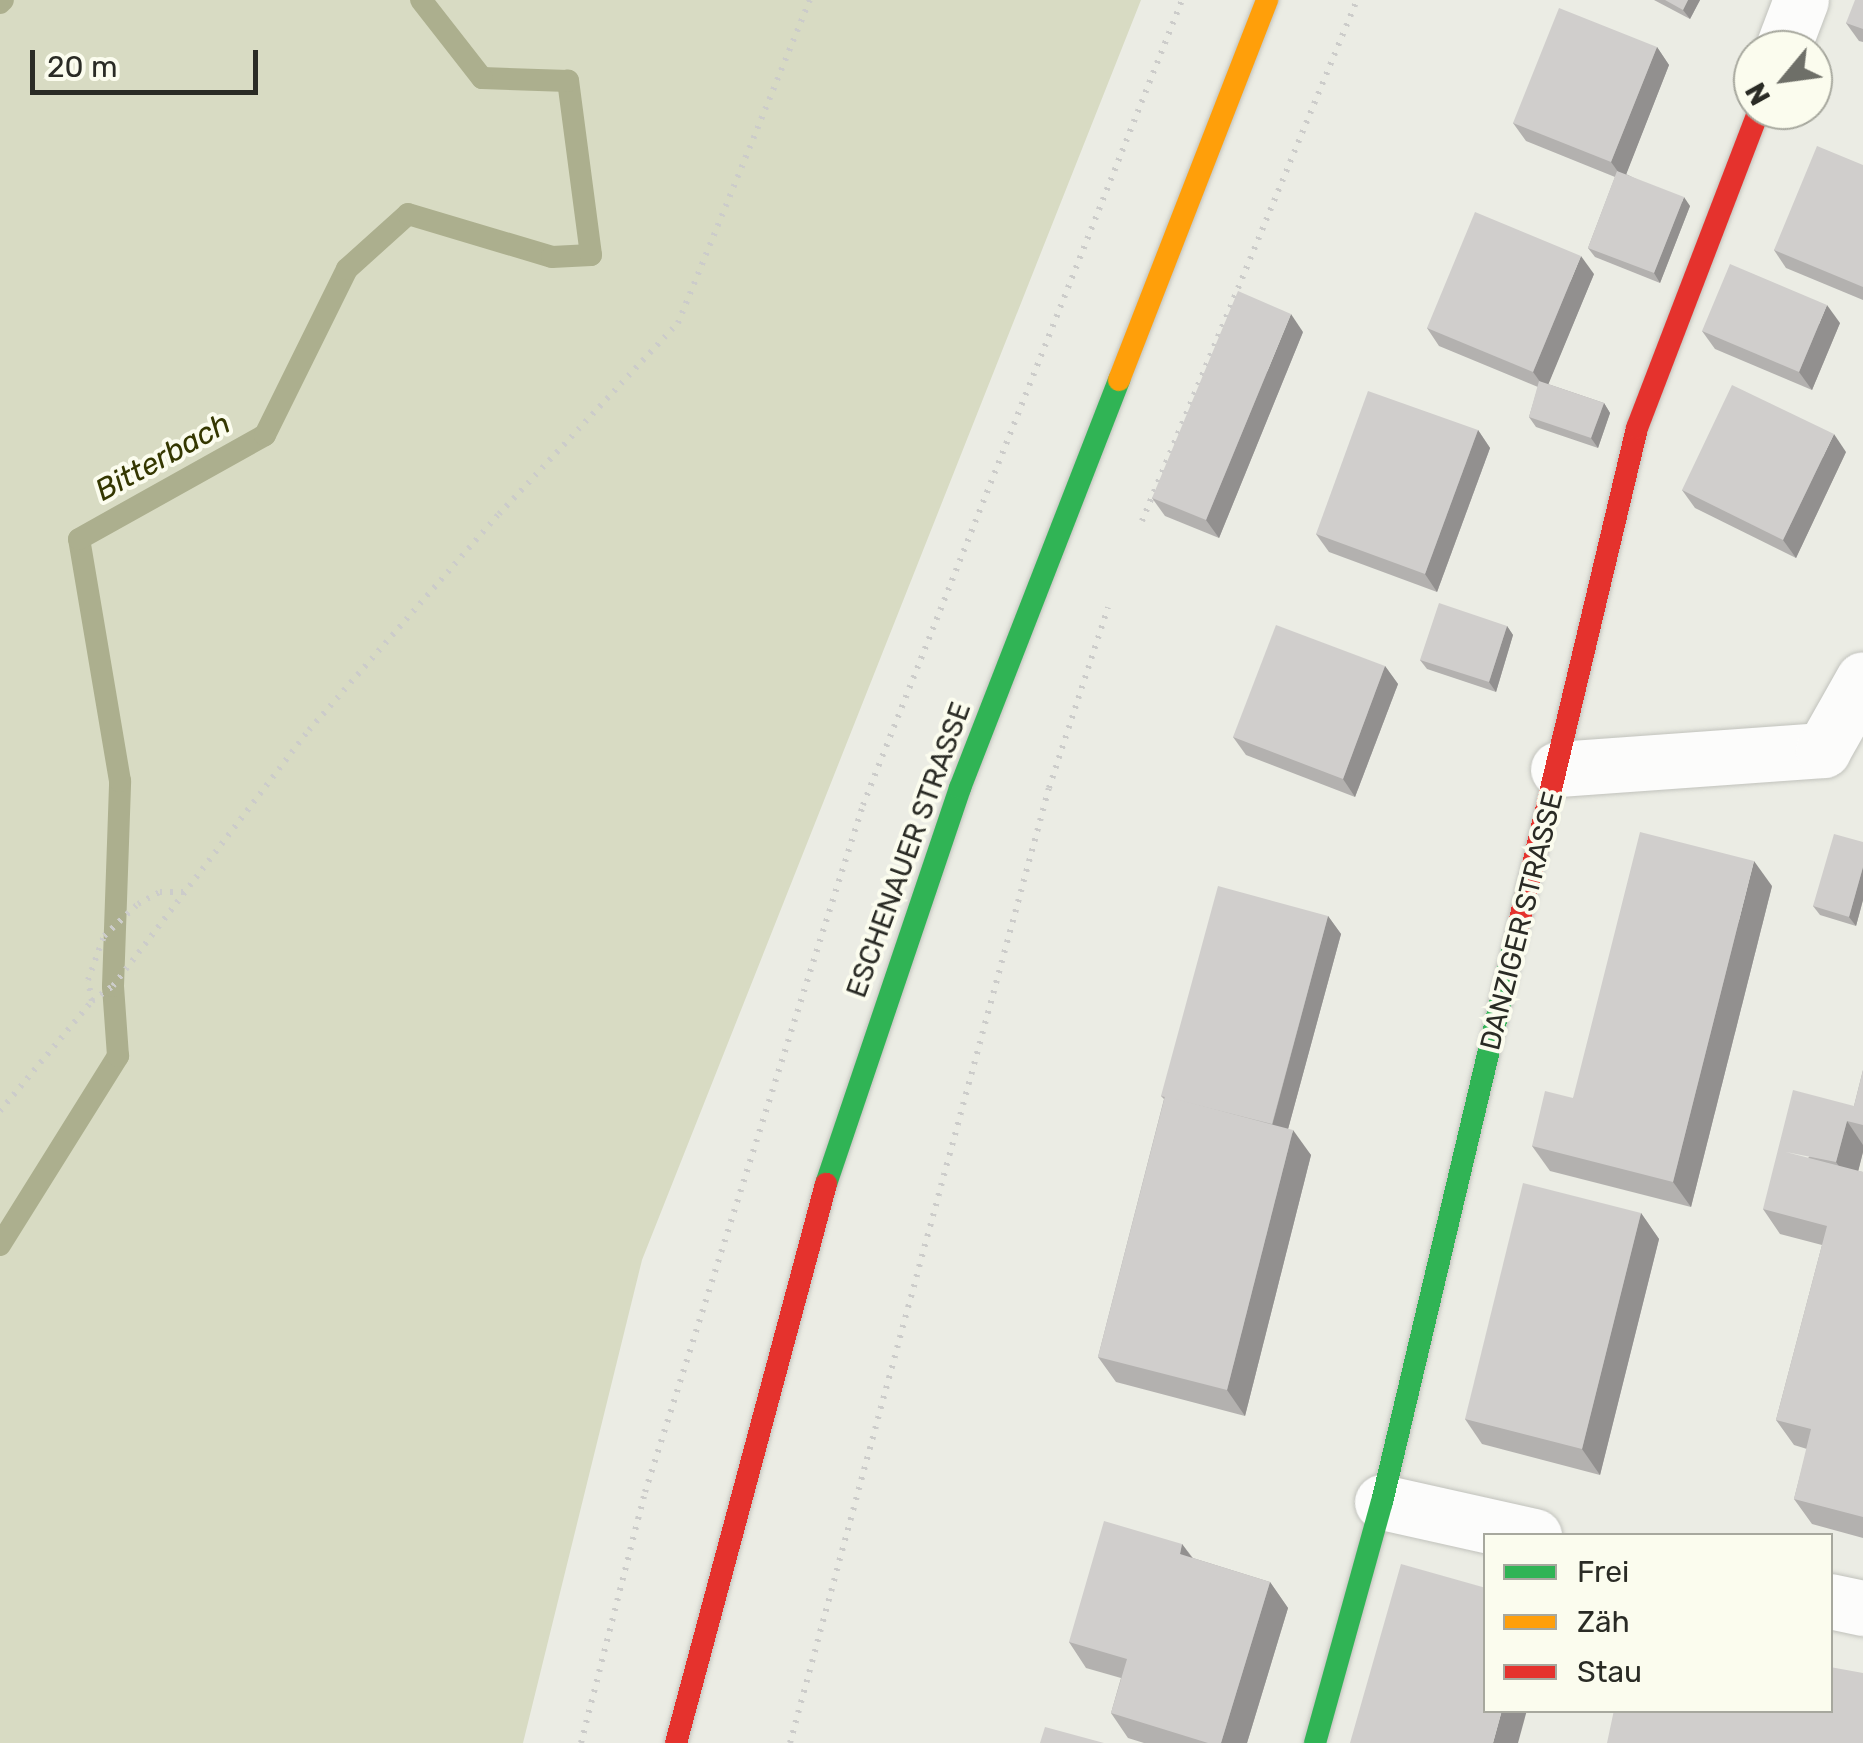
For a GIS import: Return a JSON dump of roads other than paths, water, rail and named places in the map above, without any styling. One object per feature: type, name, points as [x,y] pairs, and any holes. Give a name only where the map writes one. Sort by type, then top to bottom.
[{"type":"main road","name":"ESCHENAUER STRASSE","points":[[676,1743],[835,1149],[960,788],[1268,0]]},
{"type":"main road","name":"DANZIGER STRASSE","points":[[1315,1743],[1382,1502],[1637,428],[1751,130]]},
{"type":"street","points":[[1790,30],[1801,0]]},
{"type":"street","points":[[1558,769],[1843,752],[1863,679]]},
{"type":"street","points":[[1382,1502],[1521,1533]]},
{"type":"street","points":[[1833,1602],[1863,1608]]},
{"type":"waterway","points":[[0,3],[3,0]]},
{"type":"waterway","name":"Bitterbach","points":[[0,1245],[118,1056],[113,986],[120,781],[79,539],[265,435],[347,269],[408,214],[552,257],[591,255],[568,81],[482,78],[421,0]]}]
